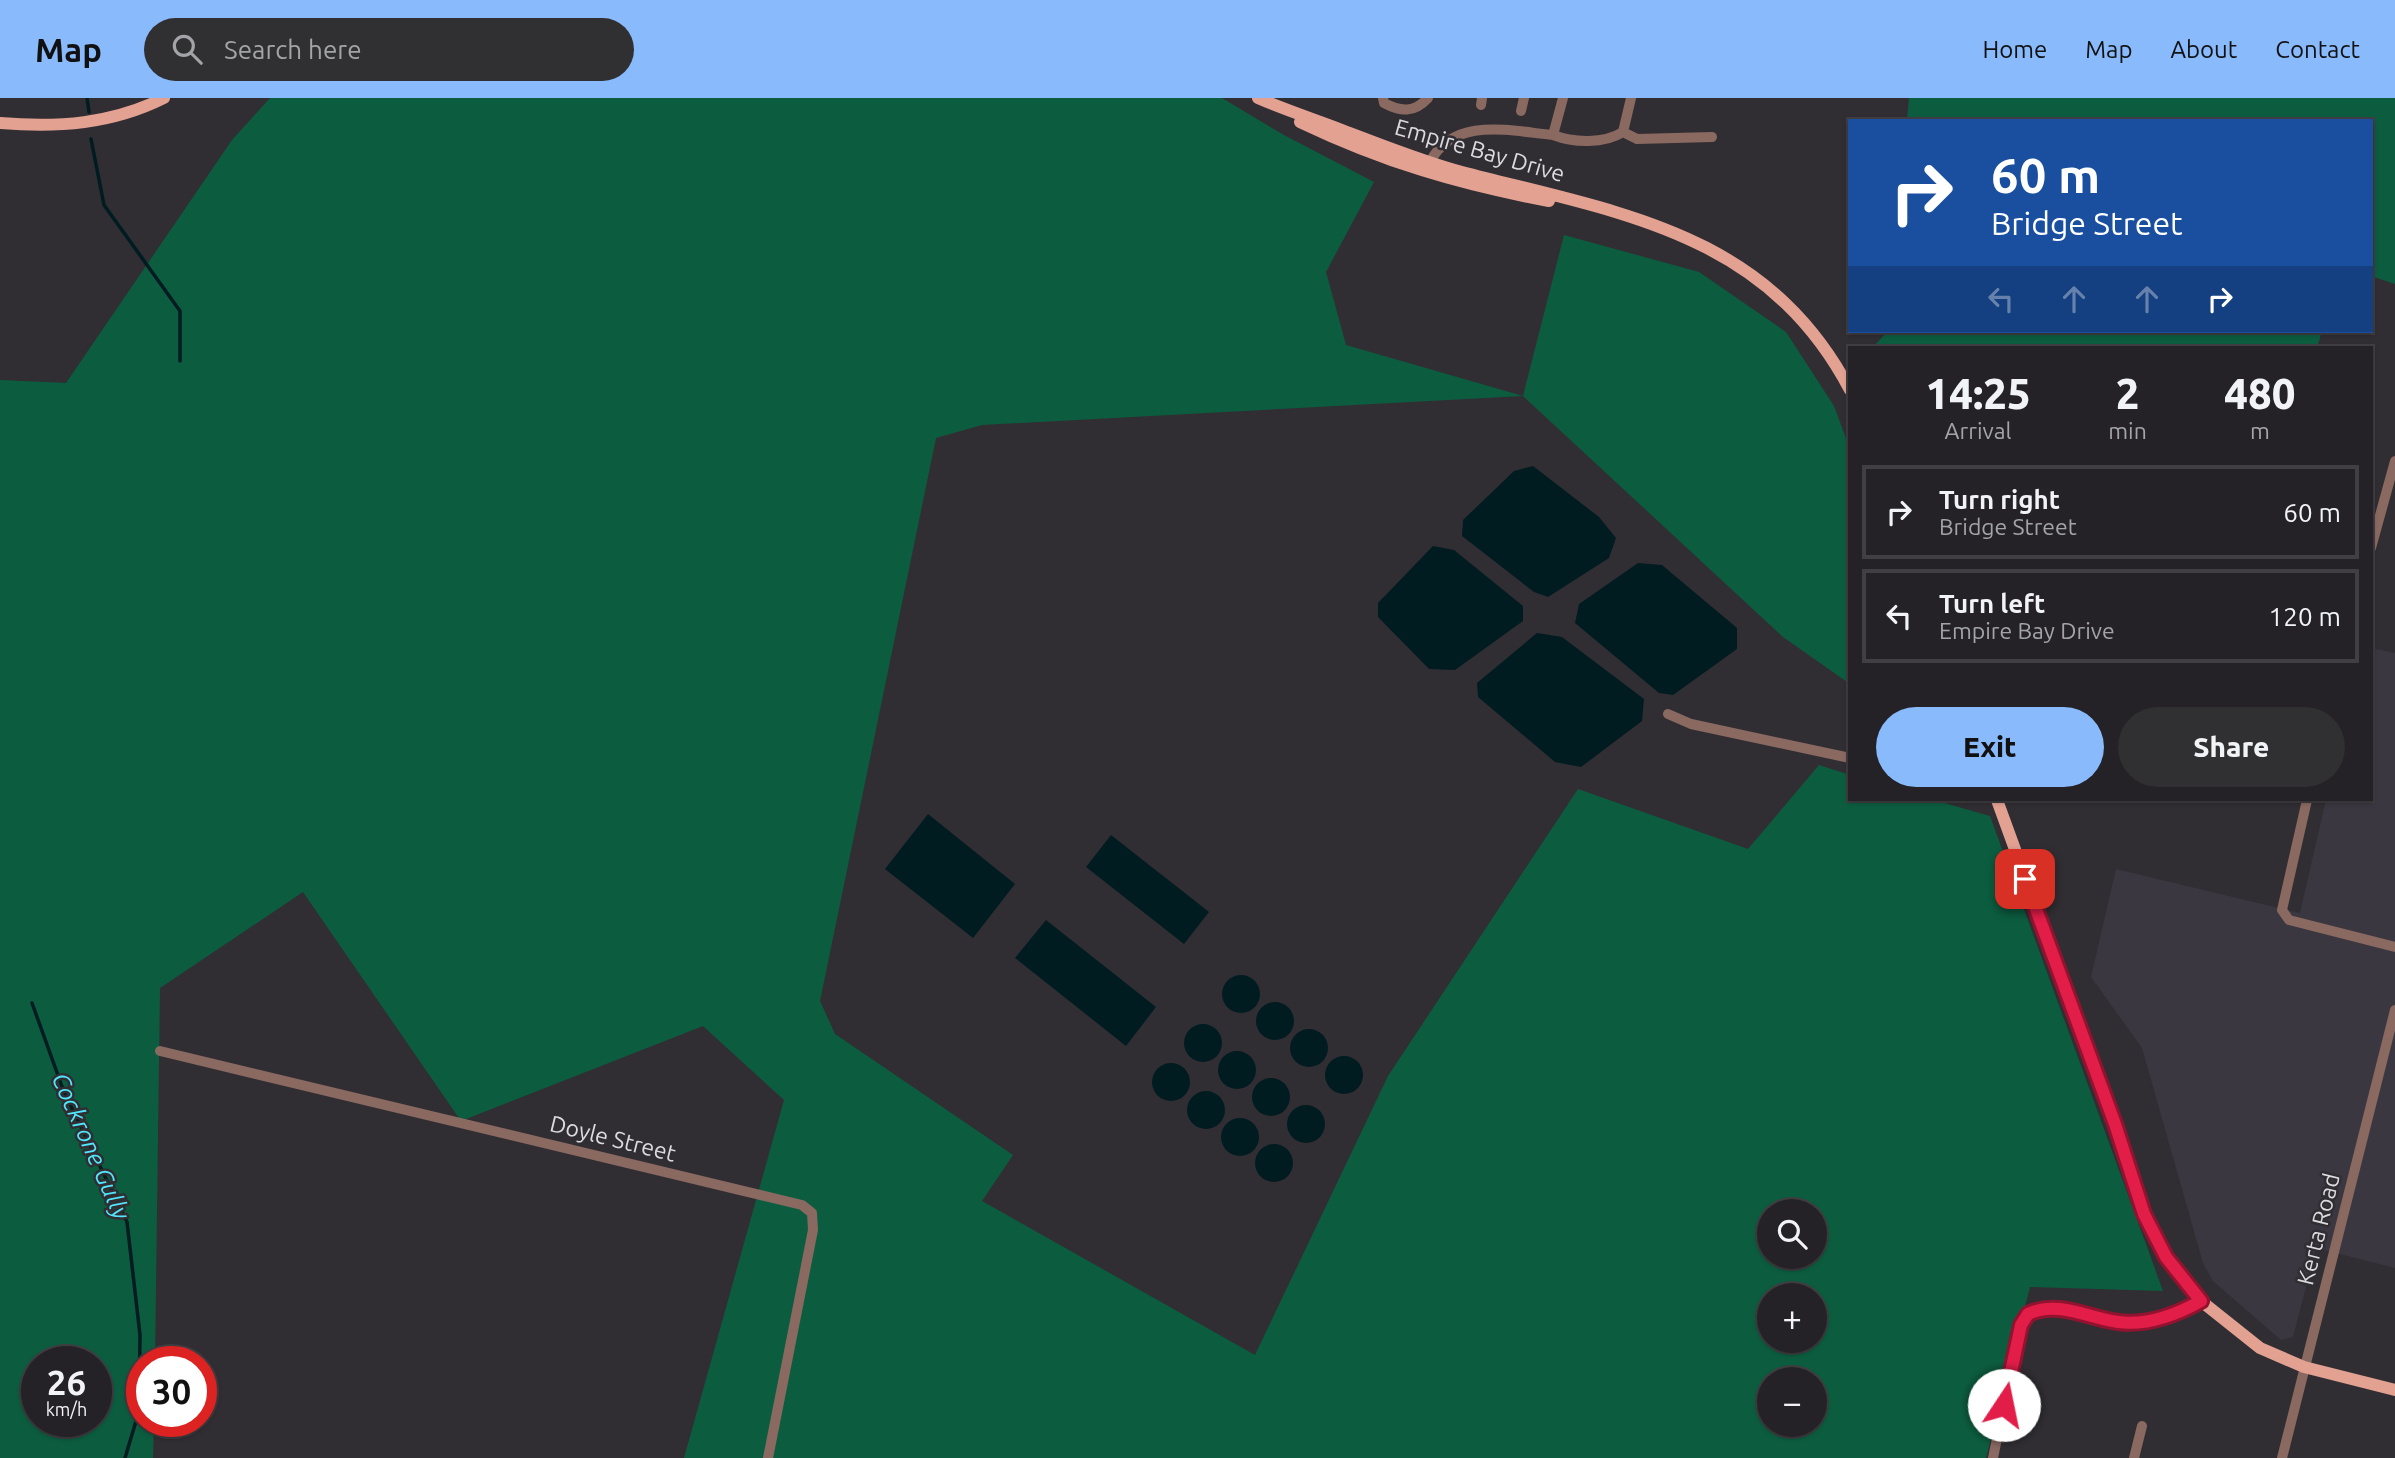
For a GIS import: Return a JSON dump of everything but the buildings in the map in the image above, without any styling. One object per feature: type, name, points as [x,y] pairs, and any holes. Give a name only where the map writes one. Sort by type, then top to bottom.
[{"type":"main road","points":[[0,123],[34,126],[96,122],[138,111],[164,98]]},
{"type":"main road","name":"Empire Bay Drive","points":[[1258,98],[1281,109],[1430,162],[1577,200],[1689,237],[1748,271],[1797,313],[1822,344],[1848,387]]},
{"type":"main road","name":"Empire Bay Drive","points":[[1281,109],[1301,122],[1386,159],[1472,186],[1576,206],[1587,205]]},
{"type":"main road","points":[[1386,159],[1398,158],[1421,165],[1430,162],[1443,174],[1470,182],[1472,186]]},
{"type":"main road","points":[[1997,801],[2115,1124],[2144,1214],[2166,1257],[2201,1301],[2260,1348],[2304,1367],[2395,1390]]},
{"type":"street","points":[[1383,98],[1384,103],[1404,111],[1417,108],[1427,98]]},
{"type":"street","points":[[1521,111],[1524,98]]},
{"type":"street","points":[[1553,135],[1563,98]]},
{"type":"street","points":[[1430,162],[1444,141],[1470,131],[1553,135],[1566,140],[1609,139],[1623,132],[1632,98]]},
{"type":"street","points":[[1623,132],[1637,139],[1712,137]]},
{"type":"street","points":[[2373,541],[2395,461]]},
{"type":"street","points":[[1668,714],[1691,723],[1848,758]]},
{"type":"street","points":[[2307,801],[2282,910],[2289,920],[2395,947]]},
{"type":"street","name":"Kerta Road","points":[[2282,1458],[2395,1010]]},
{"type":"street","name":"Doyle Street","points":[[160,1051],[802,1205],[812,1213],[813,1230],[768,1458]]},
{"type":"street","points":[[1993,1458],[2021,1325],[2028,1314],[2050,1308],[2120,1322],[2148,1321],[2175,1315],[2201,1301]]},
{"type":"street","points":[[2134,1458],[2142,1426]]},
{"type":"shaded area","points":[[2373,648],[2395,653],[2395,1268],[2316,1248],[2293,1337],[2281,1340],[2213,1281],[2203,1263],[2142,1048],[2091,977],[2116,869],[2300,913],[2326,801],[2373,801]]},
{"type":"green space","points":[[270,98],[1222,98],[1282,134],[1374,182],[1326,272],[1346,345],[1523,396],[982,425],[936,438],[820,1001],[835,1034],[1013,1155],[982,1201],[1255,1355],[1388,1076],[1578,789],[1748,849],[1819,765],[1848,774],[1848,801],[1938,801],[1990,816],[2163,1291],[2030,1287],[1986,1458],[684,1458],[784,1100],[703,1026],[461,1121],[303,892],[160,988],[155,1346],[126,1346],[126,1437],[154,1437],[153,1458],[0,1458],[0,380],[66,383],[232,140]]},
{"type":"green space","points":[[1909,98],[2395,98],[2395,284],[2373,277],[2373,119],[1907,119]]},
{"type":"green space","points":[[1564,235],[1699,272],[1786,332],[1834,406],[1848,444],[1848,683],[1783,637],[1523,396]]},
{"type":"green space","points":[[1886,333],[2321,333],[2318,346],[1875,345]]},
{"type":"water","points":[[1533,466],[1599,517],[1616,538],[1609,558],[1548,597],[1534,592],[1462,536],[1463,520],[1514,471]]},
{"type":"water","points":[[1433,546],[1454,550],[1523,606],[1523,621],[1455,670],[1429,669],[1378,617],[1378,603]]},
{"type":"water","points":[[1638,563],[1662,565],[1737,628],[1737,649],[1673,695],[1659,693],[1575,623],[1579,604]]},
{"type":"water","points":[[1537,633],[1562,637],[1644,699],[1642,721],[1581,767],[1555,762],[1478,697],[1477,683]]},
{"type":"water","points":[[928,814],[1015,884],[973,938],[885,869]]},
{"type":"water","points":[[1111,835],[1209,912],[1184,944],[1086,867]]},
{"type":"water","points":[[1046,920],[1156,1007],[1126,1046],[1015,958]]},
{"type":"water","points":[[1241,975],[1254,981],[1260,994],[1254,1007],[1241,1013],[1228,1007],[1222,994],[1228,981]]},
{"type":"water","points":[[1275,1002],[1288,1008],[1294,1021],[1288,1034],[1275,1040],[1262,1034],[1256,1021],[1262,1008]]},
{"type":"water","points":[[1203,1024],[1216,1030],[1222,1043],[1216,1056],[1203,1062],[1190,1056],[1184,1043],[1190,1030]]},
{"type":"water","points":[[1309,1029],[1322,1035],[1328,1048],[1322,1061],[1309,1067],[1296,1061],[1290,1048],[1296,1035]]},
{"type":"water","points":[[1237,1051],[1250,1057],[1256,1070],[1250,1083],[1237,1089],[1224,1083],[1218,1070],[1224,1057]]},
{"type":"water","points":[[1344,1056],[1357,1062],[1363,1075],[1357,1088],[1344,1094],[1331,1088],[1325,1075],[1331,1062]]},
{"type":"water","points":[[1171,1063],[1184,1069],[1190,1082],[1184,1095],[1171,1101],[1158,1095],[1152,1082],[1158,1069]]},
{"type":"water","points":[[1271,1078],[1284,1084],[1290,1097],[1284,1110],[1271,1116],[1258,1110],[1252,1097],[1258,1084]]},
{"type":"water","points":[[1206,1091],[1219,1097],[1225,1110],[1219,1123],[1206,1129],[1193,1123],[1187,1110],[1193,1097]]},
{"type":"water","points":[[1306,1105],[1319,1111],[1325,1124],[1319,1137],[1306,1143],[1293,1137],[1287,1124],[1293,1111]]},
{"type":"water","points":[[1240,1118],[1253,1124],[1259,1137],[1253,1150],[1240,1156],[1227,1150],[1221,1137],[1227,1124]]},
{"type":"water","points":[[1274,1144],[1287,1150],[1293,1163],[1287,1176],[1274,1182],[1261,1176],[1255,1163],[1261,1150]]},
{"type":"waterway","points":[[87,98],[89,112]]},
{"type":"waterway","points":[[91,139],[104,205],[180,311],[180,361]]},
{"type":"waterway","name":"Cockrone Gully","points":[[32,1003],[64,1092],[127,1222],[140,1335],[139,1411],[125,1458]]},
{"type":"route","points":[[2004,1405],[2021,1325],[2028,1314],[2038,1309],[2050,1308],[2120,1322],[2148,1321],[2175,1315],[2201,1301],[2166,1257],[2144,1214],[2115,1124],[2025,879]]}]
